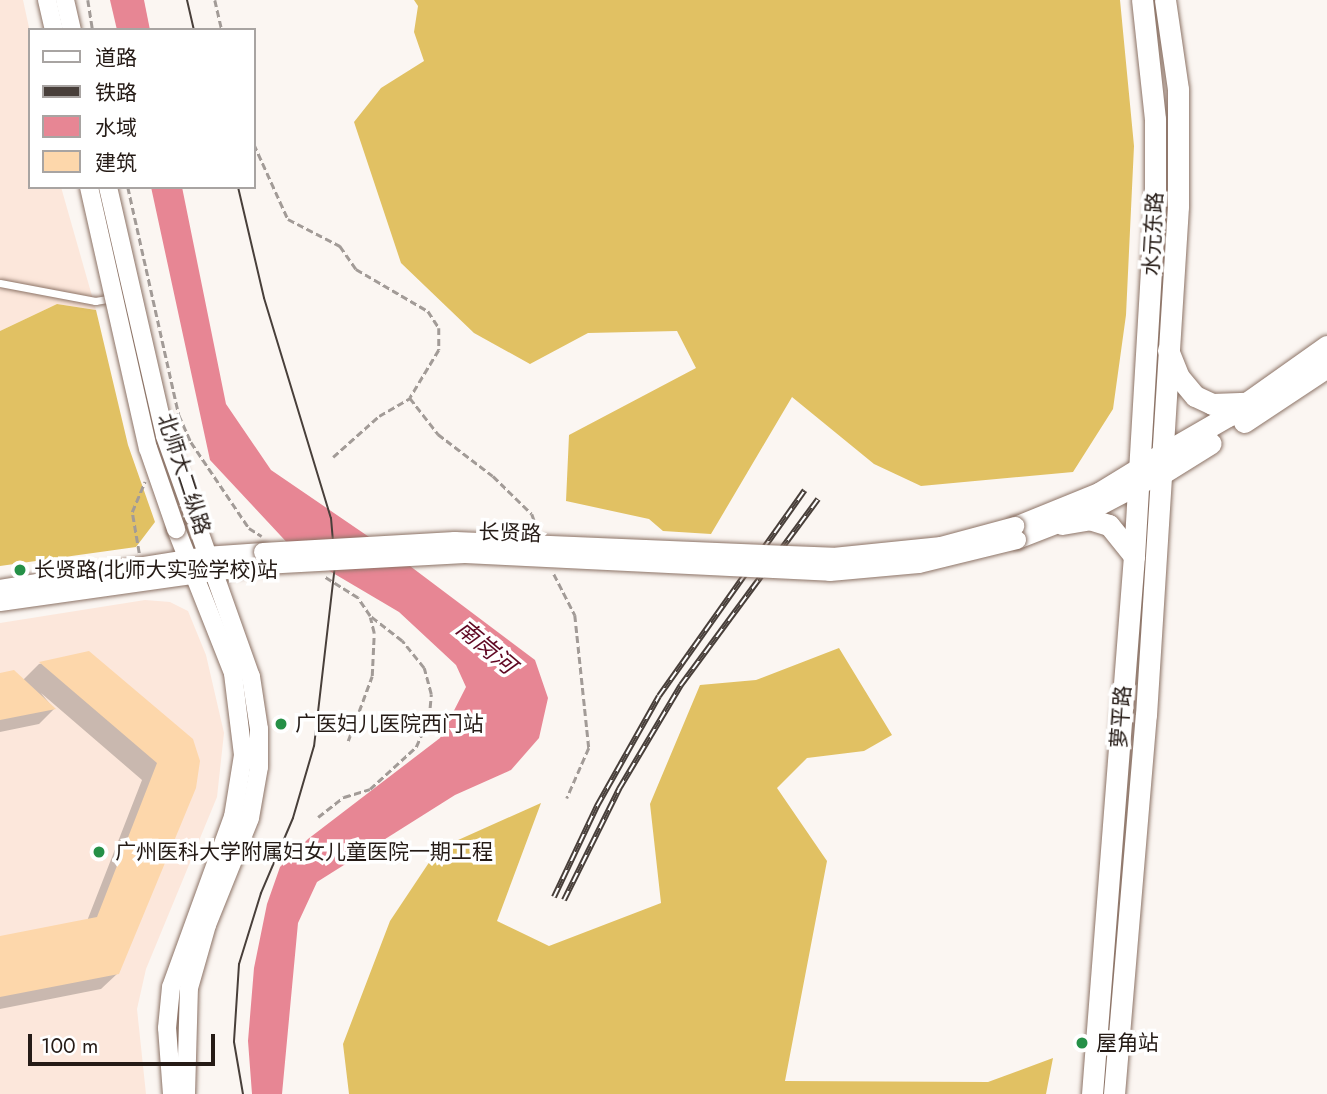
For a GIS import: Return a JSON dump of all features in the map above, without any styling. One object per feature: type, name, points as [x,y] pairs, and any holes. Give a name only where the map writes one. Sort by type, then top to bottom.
[{"type":"main road","name":"水元东路","points":[[1138,478],[1155,198],[1155,119],[1142,0]]},
{"type":"main road","name":"水元东路","points":[[1159,466],[1178,206],[1179,123],[1165,0]]},
{"type":"main road","points":[[1166,344],[1180,377],[1195,396],[1212,404],[1248,402],[1327,332]]},
{"type":"main road","points":[[1159,466],[1327,346]]},
{"type":"main road","points":[[1217,439],[1327,368]]},
{"type":"main road","points":[[1138,478],[1327,380]]},
{"type":"main road","name":"萝平路","points":[[1114,1094],[1147,701],[1159,466]]},
{"type":"main road","name":"萝平路","points":[[1092,1094],[1138,478]]},
{"type":"main road","points":[[1062,524],[1089,520],[1109,525],[1134,556]]},
{"type":"street","points":[[47,0],[54,28]]},
{"type":"street","points":[[65,0],[72,28]]},
{"type":"street","name":"北师大二纵路","points":[[89,189],[148,447],[176,528],[199,564],[251,677],[259,729],[259,767],[250,818],[207,925],[189,988],[186,1094]]},
{"type":"street","name":"北师大二纵路","points":[[108,189],[165,436],[194,517],[199,564],[233,673],[243,755],[233,817],[171,987],[167,1028],[172,1094]]},
{"type":"street","points":[[1016,533],[1062,524],[1138,478]]},
{"type":"street","points":[[1016,533],[1099,492],[1138,478]]},
{"type":"street","name":"长贤路","points":[[0,602],[266,553],[455,541],[781,558],[856,557],[1016,533]]},
{"type":"street","name":"长贤路","points":[[0,589],[199,564]]},
{"type":"lane","points":[[0,283],[95,301],[113,299],[131,292]]},
{"type":"path","points":[[88,0],[93,28]]},
{"type":"path","points":[[215,0],[222,28]]},
{"type":"path","points":[[256,148],[288,219],[340,246],[356,269],[428,311],[439,328],[439,350],[429,374],[410,398],[379,416],[333,457]]},
{"type":"path","points":[[128,189],[179,415],[191,442],[266,553]]},
{"type":"path","points":[[410,398],[438,434],[493,475],[531,514],[541,540]]},
{"type":"path","points":[[551,566],[575,615],[589,748],[567,798]]},
{"type":"path","points":[[314,570],[358,598],[370,615],[402,641],[424,668],[432,694],[429,718],[416,747],[370,789],[344,797],[318,817]]},
{"type":"path","points":[[348,741],[372,676],[374,633],[370,615]]},
{"type":"shaded area","points":[[0,0],[23,0],[29,28],[28,189],[62,189],[96,310],[57,304],[0,331]]},
{"type":"shaded area","points":[[414,0],[1120,0],[1134,146],[1126,315],[1113,409],[1073,472],[921,486],[874,464],[792,397],[711,534],[663,531],[649,519],[566,501],[569,435],[696,368],[677,331],[588,333],[530,364],[474,333],[401,263],[354,122],[381,88],[424,61],[414,32],[418,6]]},
{"type":"shaded area","points":[[57,304],[96,310],[128,445],[155,522],[136,547],[0,566],[0,331]]},
{"type":"shaded area","name":"广州医科大学附属妇女儿童医院一期工程","points":[[145,600],[170,602],[188,611],[206,655],[224,733],[217,797],[146,969],[137,1009],[146,1094],[0,1094],[0,623]]},
{"type":"shaded area","points":[[839,648],[892,735],[864,751],[807,758],[777,788],[827,861],[785,1081],[988,1082],[1053,1058],[1046,1094],[349,1094],[343,1044],[390,921],[438,849],[541,803],[497,921],[549,946],[661,903],[650,804],[700,685],[756,680]]},
{"type":"water","points":[[110,0],[144,0],[150,28],[117,28]]},
{"type":"water","name":"南岗河","points":[[151,189],[182,189],[226,404],[271,470],[394,554],[535,660],[548,698],[539,738],[511,770],[455,795],[317,882],[298,923],[282,1094],[252,1094],[248,1041],[254,968],[267,904],[280,867],[308,839],[440,738],[466,687],[456,665],[399,612],[294,550],[210,460]]},
{"type":"building","points":[[89,651],[193,739],[200,761],[196,788],[119,974],[0,997],[0,936],[97,917],[157,763],[39,662]]},
{"type":"building","points":[[14,670],[56,709],[0,720],[0,673]]},
{"type":"tram line","points":[[187,0],[194,28]]},
{"type":"tram line","points":[[238,189],[264,298],[331,518],[335,565],[314,746],[293,818],[261,893],[239,964],[234,1042],[243,1094]]},
{"type":"railway","points":[[554,897],[597,806],[659,696],[805,490]]},
{"type":"railway","points":[[564,900],[619,789],[681,685],[818,499]]},
{"type":"place","name":"长贤路(北师大实验学校)站","points":[[20,570]]},
{"type":"place","name":"广医妇儿医院西门站","points":[[281,724]]},
{"type":"place","name":"广州医科大学附属妇女儿童医院一期工程","points":[[99,852]]},
{"type":"place","name":"屋角站","points":[[1082,1043]]}]
